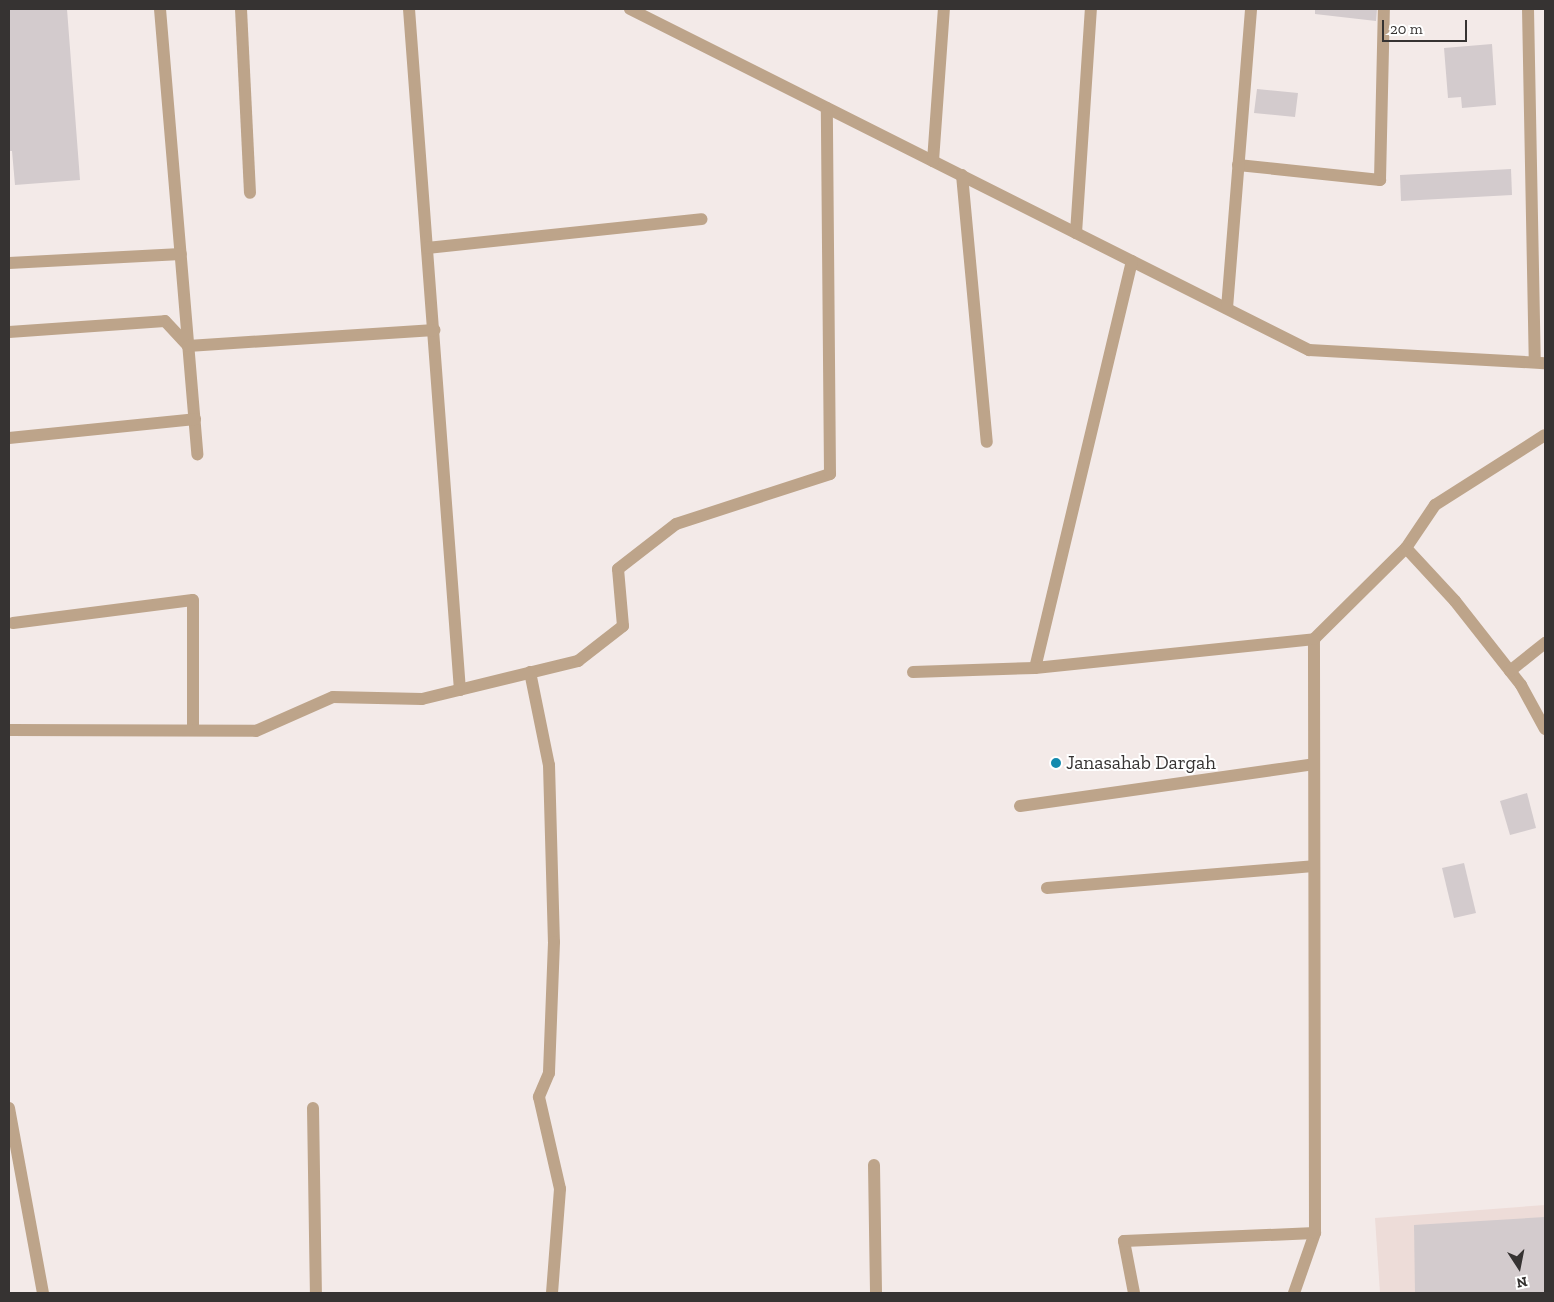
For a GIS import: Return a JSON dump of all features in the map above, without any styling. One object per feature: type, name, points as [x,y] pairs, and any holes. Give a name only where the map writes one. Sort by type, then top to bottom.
[{"type":"street","points":[[160,9],[197,454]]},
{"type":"street","points":[[241,9],[250,193]]},
{"type":"street","points":[[409,9],[460,690]]},
{"type":"street","points":[[630,9],[1310,350],[1540,362],[1528,9]]},
{"type":"street","points":[[933,161],[944,9]]},
{"type":"street","points":[[1076,233],[1091,9]]},
{"type":"street","points":[[1227,308],[1251,9]]},
{"type":"street","points":[[1238,165],[1380,180],[1384,9]]},
{"type":"street","points":[[9,730],[256,731],[333,697],[422,699],[578,661],[623,626],[618,569],[676,524],[830,474],[827,108]]},
{"type":"street","points":[[962,175],[988,442]]},
{"type":"street","points":[[427,248],[701,219]]},
{"type":"street","points":[[9,263],[180,254]]},
{"type":"street","points":[[1035,668],[1132,261]]},
{"type":"street","points":[[9,332],[165,321],[188,346]]},
{"type":"street","points":[[188,346],[434,330]]},
{"type":"street","points":[[9,438],[195,419]]},
{"type":"street","points":[[913,672],[1035,668],[1314,639],[1406,548],[1435,505],[1545,435]]},
{"type":"street","points":[[1406,548],[1455,601],[1510,670],[1545,729]]},
{"type":"street","points":[[13,622],[194,600],[193,730]]},
{"type":"street","points":[[1294,1293],[1315,1233],[1314,639]]},
{"type":"street","points":[[1510,670],[1545,643]]},
{"type":"street","points":[[530,672],[549,775],[554,942],[549,1073],[540,1097],[560,1189],[552,1293]]},
{"type":"street","points":[[1020,806],[1314,764]]},
{"type":"street","points":[[1047,888],[1313,866]]},
{"type":"street","points":[[9,1108],[43,1293]]},
{"type":"street","points":[[313,1108],[316,1293]]},
{"type":"street","points":[[874,1165],[876,1293]]},
{"type":"street","points":[[1134,1293],[1124,1240],[1315,1233]]},
{"type":"shaded area","points":[[1545,1205],[1545,1293],[1380,1293],[1375,1218]]},
{"type":"building","points":[[9,9],[67,9],[80,180],[15,185],[12,151],[9,151]]},
{"type":"building","points":[[1315,9],[1377,9],[1376,21],[1315,14]]},
{"type":"building","points":[[1492,44],[1496,105],[1462,108],[1461,97],[1448,98],[1444,48]]},
{"type":"building","points":[[1257,89],[1298,93],[1295,117],[1254,113]]},
{"type":"building","points":[[1511,169],[1512,195],[1401,201],[1400,175]]},
{"type":"building","points":[[1527,793],[1536,828],[1510,835],[1500,801]]},
{"type":"building","points":[[1464,863],[1476,913],[1454,918],[1442,868]]},
{"type":"building","points":[[1545,1217],[1545,1293],[1415,1293],[1414,1225]]},
{"type":"place","name":"Janasahab Dargah","points":[[1056,763]]}]
